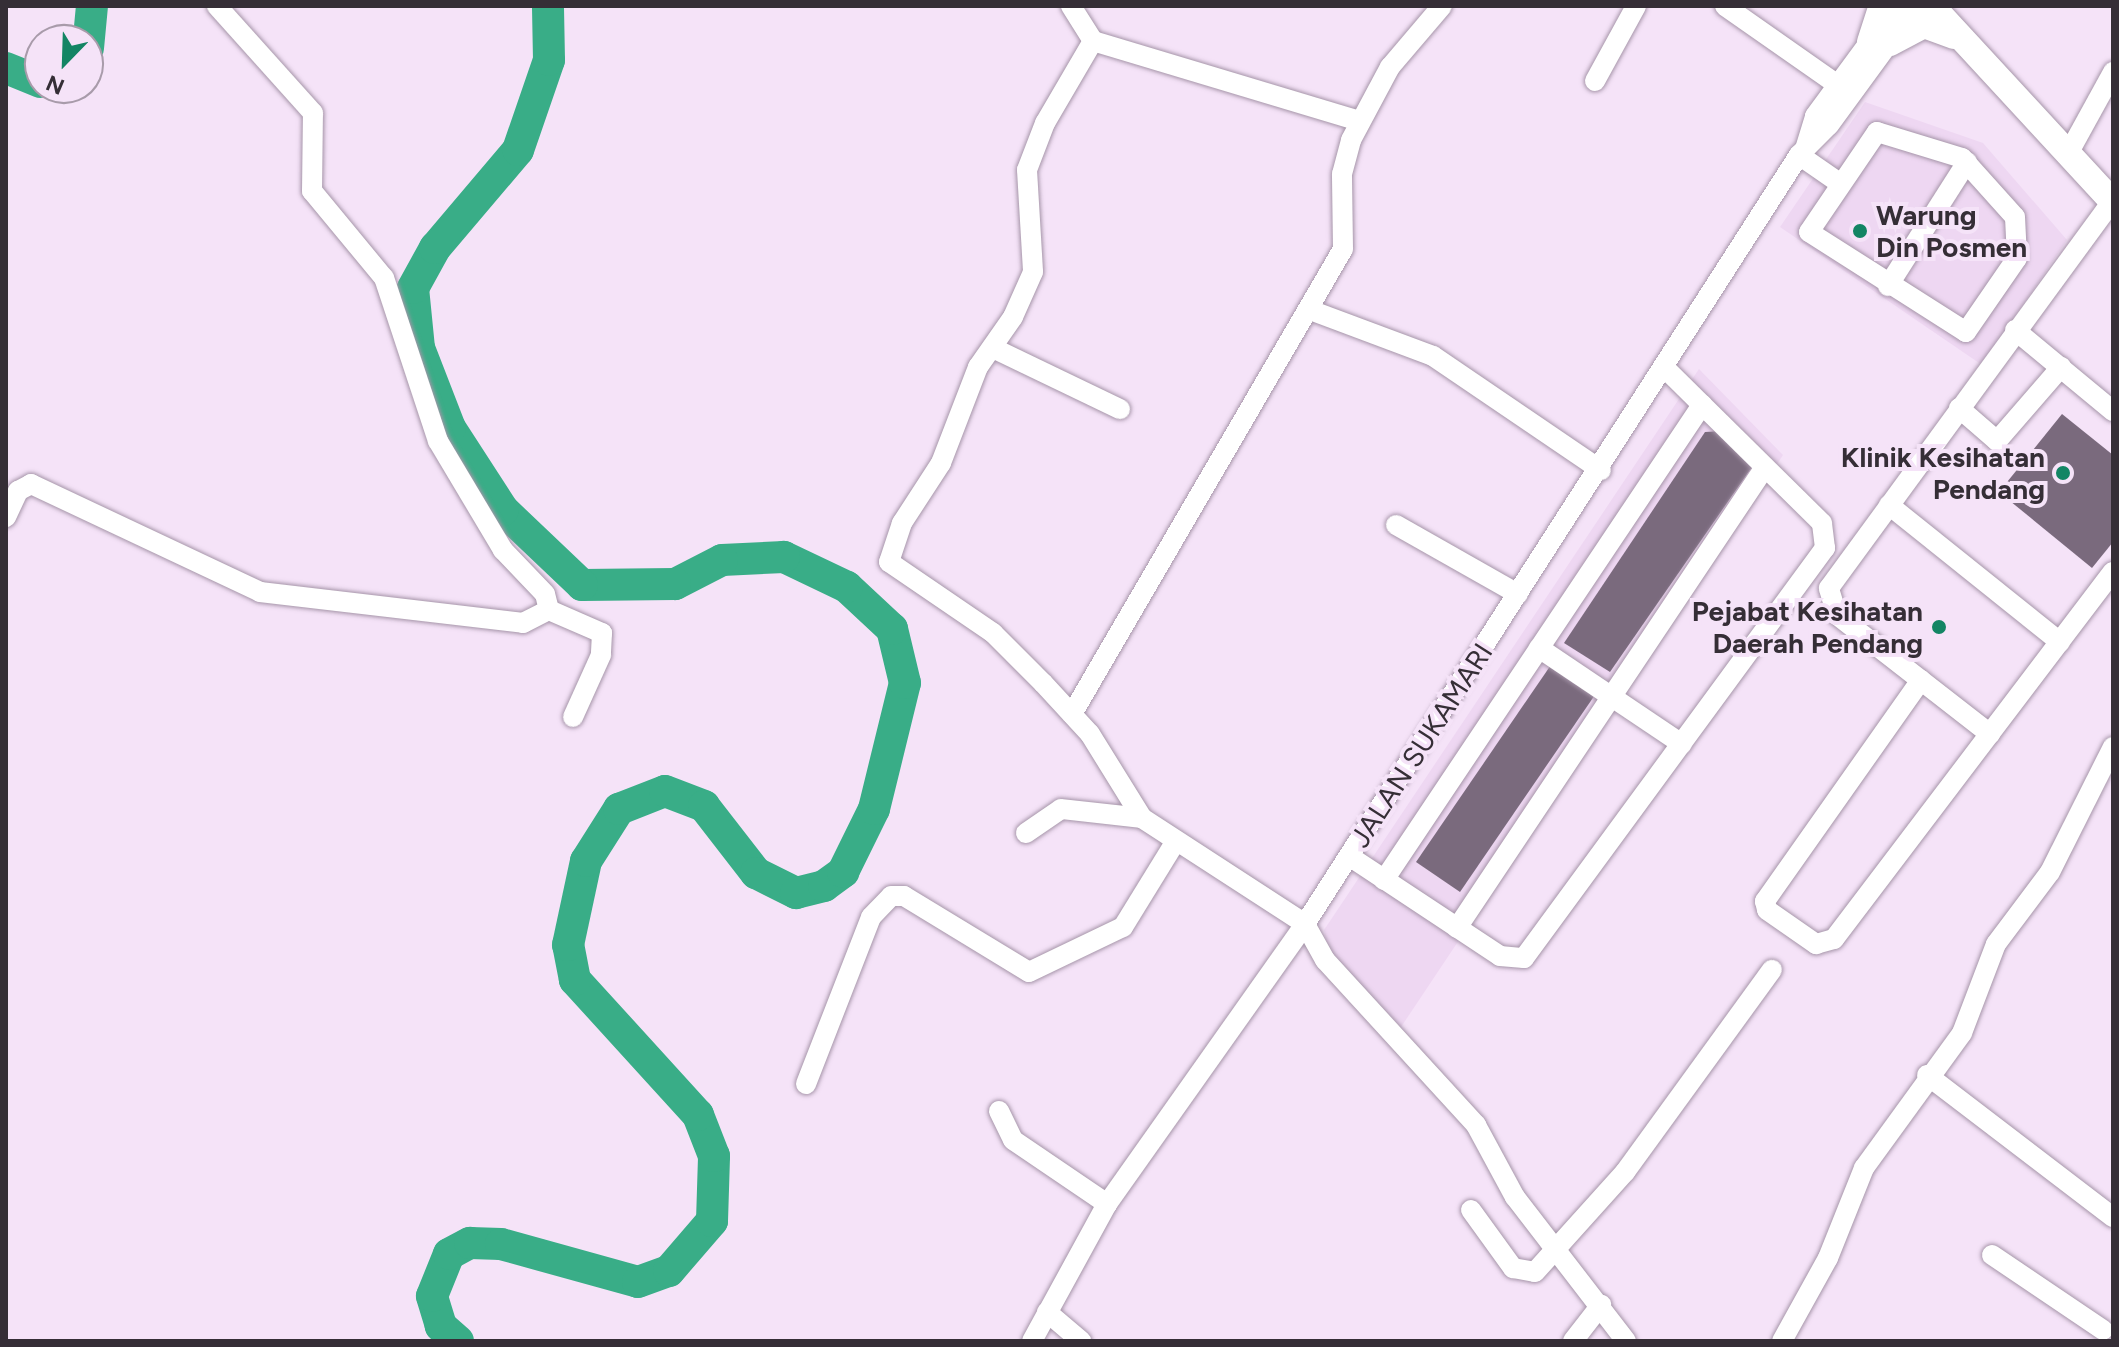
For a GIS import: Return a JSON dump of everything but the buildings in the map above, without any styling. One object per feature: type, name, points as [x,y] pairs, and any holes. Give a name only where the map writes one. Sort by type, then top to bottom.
[{"type":"main road","points":[[1882,6],[1880,42],[1933,24],[1961,40]]},
{"type":"main road","points":[[1932,6],[2113,200]]},
{"type":"main road","points":[[1954,6],[2015,81],[2037,121]]},
{"type":"street","points":[[217,6],[313,113],[312,191],[384,278],[438,441],[503,550],[545,594],[549,610]]},
{"type":"street","points":[[1071,6],[1093,41],[1360,121]]},
{"type":"street","points":[[1072,714],[1343,249],[1342,174],[1360,121],[1390,67],[1442,6]]},
{"type":"street","points":[[1595,81],[1636,6]]},
{"type":"street","points":[[1725,6],[1838,85]]},
{"type":"street","name":"JALAN SUKAMARI","points":[[1802,150],[1880,42],[1896,6]]},
{"type":"street","name":"JALAN SUKAMARI","points":[[1032,1341],[1107,1204],[1305,924],[1667,370],[1802,150],[1838,85],[1916,6]]},
{"type":"street","points":[[1093,41],[1032,152],[1033,272],[889,562],[993,633],[1072,714],[1142,818],[1305,924],[1325,960],[1476,1125],[1515,1197],[1562,1249],[1626,1341]]},
{"type":"street","points":[[2068,154],[2113,72]]},
{"type":"street","points":[[1877,132],[1967,162],[2015,217],[2017,258],[1962,333],[1809,232],[1838,182],[1877,132]]},
{"type":"street","points":[[1802,150],[1838,182]]},
{"type":"street","points":[[1888,286],[1967,162]]},
{"type":"street","points":[[1990,734],[1837,615],[1827,597],[2015,330],[2113,200]]},
{"type":"street","points":[[1310,310],[1433,356],[1601,470]]},
{"type":"street","points":[[2015,330],[2113,411]]},
{"type":"street","points":[[993,348],[1120,409]]},
{"type":"street","points":[[1959,408],[1997,441],[2061,367]]},
{"type":"street","points":[[1349,856],[1508,959],[1530,953],[1827,542],[1822,523],[1667,370]]},
{"type":"street","points":[[1384,880],[1702,405]]},
{"type":"street","points":[[1457,928],[1765,467]]},
{"type":"street","points":[[6,517],[18,491],[31,484],[260,592],[523,623],[549,610]]},
{"type":"street","points":[[1889,505],[2060,642]]},
{"type":"street","points":[[1396,525],[1518,594]]},
{"type":"street","points":[[1921,680],[1765,901],[1767,910],[1827,945],[2113,572]]},
{"type":"street","points":[[549,610],[602,633],[601,655],[573,717]]},
{"type":"street","points":[[1539,648],[1682,744]]},
{"type":"street","points":[[1782,1341],[1828,1258],[1864,1168],[1927,1075],[1962,1033],[1996,944],[2050,872],[2113,747]]},
{"type":"street","points":[[1026,833],[1061,809],[1142,818]]},
{"type":"street","points":[[806,1084],[871,917],[891,896],[904,896],[1029,972],[1123,927],[1176,841]]},
{"type":"street","points":[[1471,1210],[1525,1274],[1562,1249],[1772,970]]},
{"type":"street","points":[[1927,1075],[2113,1217]]},
{"type":"street","points":[[999,1111],[1013,1140],[1107,1204]]},
{"type":"street","points":[[1992,1255],[2103,1330]]},
{"type":"street","points":[[1573,1341],[1601,1305]]},
{"type":"street","points":[[1047,1312],[1081,1341]]},
{"type":"shaded area","points":[[1865,102],[1983,143],[2067,240],[1982,365],[1780,227]]},
{"type":"shaded area","points":[[1699,369],[1783,455],[1401,1027],[1329,954],[1324,930]]},
{"type":"waterway","points":[[90,24],[92,6]]},
{"type":"waterway","points":[[458,1341],[441,1326],[432,1296],[449,1254],[470,1243],[501,1244],[638,1282],[669,1271],[712,1221],[714,1156],[698,1115],[575,980],[568,945],[586,861],[619,809],[665,791],[704,806],[756,873],[796,893],[824,886],[843,872],[874,809],[905,683],[892,629],[847,587],[784,557],[722,560],[675,584],[582,585],[503,510],[450,428],[419,348],[413,288],[435,248],[518,150],[549,60],[548,6]]},
{"type":"waterway","points":[[6,68],[24,75]]},
{"type":"place","name":"Warung Din Posmen","points":[[1860,231]]},
{"type":"place","name":"Klinik Kesihatan Pendang","points":[[2063,473]]},
{"type":"place","name":"Pejabat Kesihatan Daerah Pendang","points":[[1939,627]]}]
